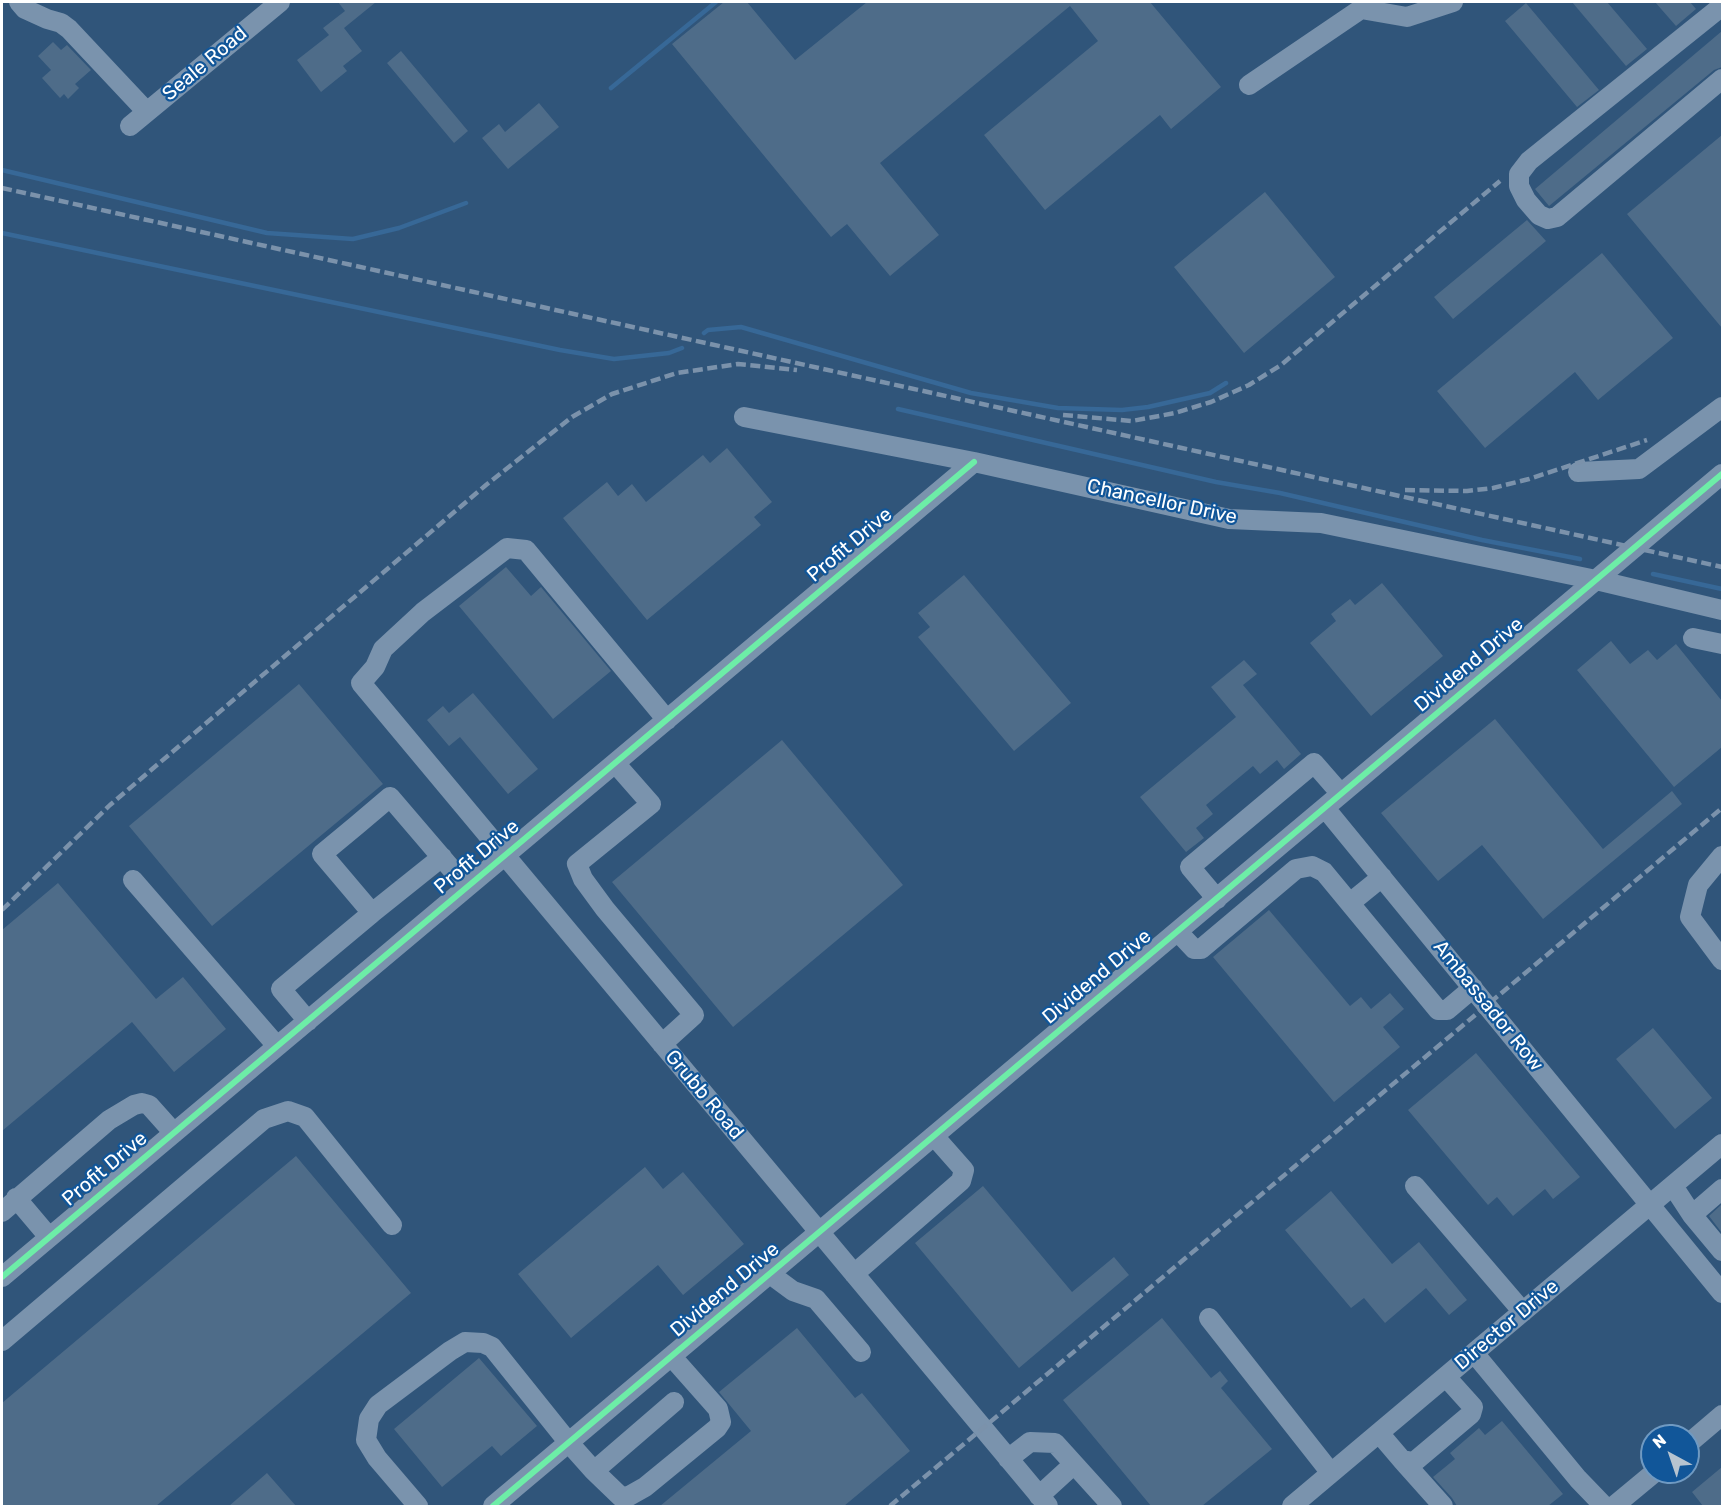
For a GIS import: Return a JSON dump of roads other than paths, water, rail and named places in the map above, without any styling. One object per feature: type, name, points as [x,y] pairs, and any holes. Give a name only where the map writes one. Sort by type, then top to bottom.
[{"type":"street","points":[[19,2],[25,9],[61,23],[69,29],[147,112]]},
{"type":"street","name":"Seale Road","points":[[130,126],[280,2]]},
{"type":"street","points":[[1249,85],[1361,9],[1407,17],[1453,2]]},
{"type":"street","points":[[1722,6],[1529,161],[1519,174],[1519,186],[1526,200],[1539,215],[1548,219],[1557,217],[1722,79]]},
{"type":"street","points":[[1578,472],[1639,469],[1722,407]]},
{"type":"street","name":"Chancellor Drive","points":[[744,417],[975,462],[1229,519],[1321,522],[1596,580],[1722,610]]},
{"type":"street","name":"Profit Drive","points":[[2,1277],[975,462]]},
{"type":"street","name":"Dividend Drive","points":[[493,1506],[1722,474]]},
{"type":"street","name":"Grubb Road","points":[[667,720],[526,550],[507,548],[423,612],[383,649],[375,667],[361,683],[1043,1501]]},
{"type":"street","points":[[1693,638],[1722,644]]},
{"type":"street","points":[[615,763],[651,804],[577,864],[583,879],[605,909],[694,1015],[662,1044]]},
{"type":"street","points":[[1217,899],[1190,867],[1198,860],[1314,763],[1341,794]]},
{"type":"street","points":[[372,913],[322,854],[390,797],[467,887]]},
{"type":"street","name":"Ambassador Row","points":[[1325,808],[1722,1293]]},
{"type":"street","points":[[1277,848],[1296,868]]},
{"type":"street","points":[[1722,856],[1698,885],[1690,917],[1722,960]]},
{"type":"street","points":[[308,1021],[281,989],[442,857]]},
{"type":"street","points":[[1178,932],[1194,949],[1201,949],[1296,868],[1312,866],[1324,872],[1438,1010],[1447,1010],[1473,988]]},
{"type":"street","points":[[1350,903],[1382,877]]},
{"type":"street","points":[[133,880],[277,1046]]},
{"type":"street","points":[[2,1212],[109,1120],[134,1105],[142,1103],[149,1105],[174,1133]]},
{"type":"street","points":[[2,1341],[264,1119],[288,1111],[305,1117],[392,1225]]},
{"type":"street","points":[[854,1274],[961,1181],[964,1170],[934,1136]]},
{"type":"street","name":"Director Drive","points":[[1292,1506],[1722,1144]]},
{"type":"street","points":[[1415,1186],[1523,1312]]},
{"type":"street","points":[[1673,1186],[1692,1215],[1722,1251]]},
{"type":"street","points":[[1692,1215],[1722,1189]]},
{"type":"street","points":[[16,1198],[49,1237]]},
{"type":"street","points":[[770,1274],[793,1291],[816,1299],[861,1352]]},
{"type":"street","points":[[1209,1318],[1332,1473]]},
{"type":"street","points":[[418,1506],[377,1458],[366,1440],[369,1419],[378,1405],[465,1342],[483,1343],[492,1347],[569,1443],[621,1497],[629,1496],[645,1487],[721,1422],[718,1409],[672,1357]]},
{"type":"street","points":[[1474,1353],[1578,1479],[1604,1506]]},
{"type":"street","points":[[1402,1460],[1414,1462],[1472,1414],[1473,1407],[1446,1377]]},
{"type":"street","points":[[594,1471],[674,1402]]},
{"type":"street","points":[[1700,1434],[1722,1415]]},
{"type":"street","points":[[1379,1433],[1443,1506]]},
{"type":"street","points":[[1008,1459],[1030,1442],[1055,1443],[1112,1506]]},
{"type":"street","points":[[1043,1501],[1074,1464]]},
{"type":"street","points":[[1614,1506],[1641,1484]]},
{"type":"waterway","points":[[611,88],[716,2]]},
{"type":"waterway","points":[[2,170],[267,233],[353,239],[399,228],[466,203]]},
{"type":"waterway","points":[[2,233],[560,350],[614,359],[669,353],[682,348]]},
{"type":"waterway","points":[[704,333],[708,330],[741,327],[971,393],[1058,408],[1122,410],[1148,407],[1210,393],[1226,383]]},
{"type":"waterway","points":[[898,409],[1216,482],[1280,493],[1482,540],[1580,559]]},
{"type":"waterway","points":[[1653,574],[1722,589]]},
{"type":"railway","points":[[1063,415],[1132,421],[1175,413],[1211,402],[1249,385],[1281,365],[1500,181]]},
{"type":"railway","points":[[2,188],[1722,567]]},
{"type":"railway","points":[[2,910],[110,805],[486,485],[572,417],[612,394],[677,373],[738,364],[797,370]]},
{"type":"railway","points":[[1405,490],[1467,491],[1493,488],[1529,479],[1647,440]]},
{"type":"railway","points":[[890,1506],[1722,808]]}]
